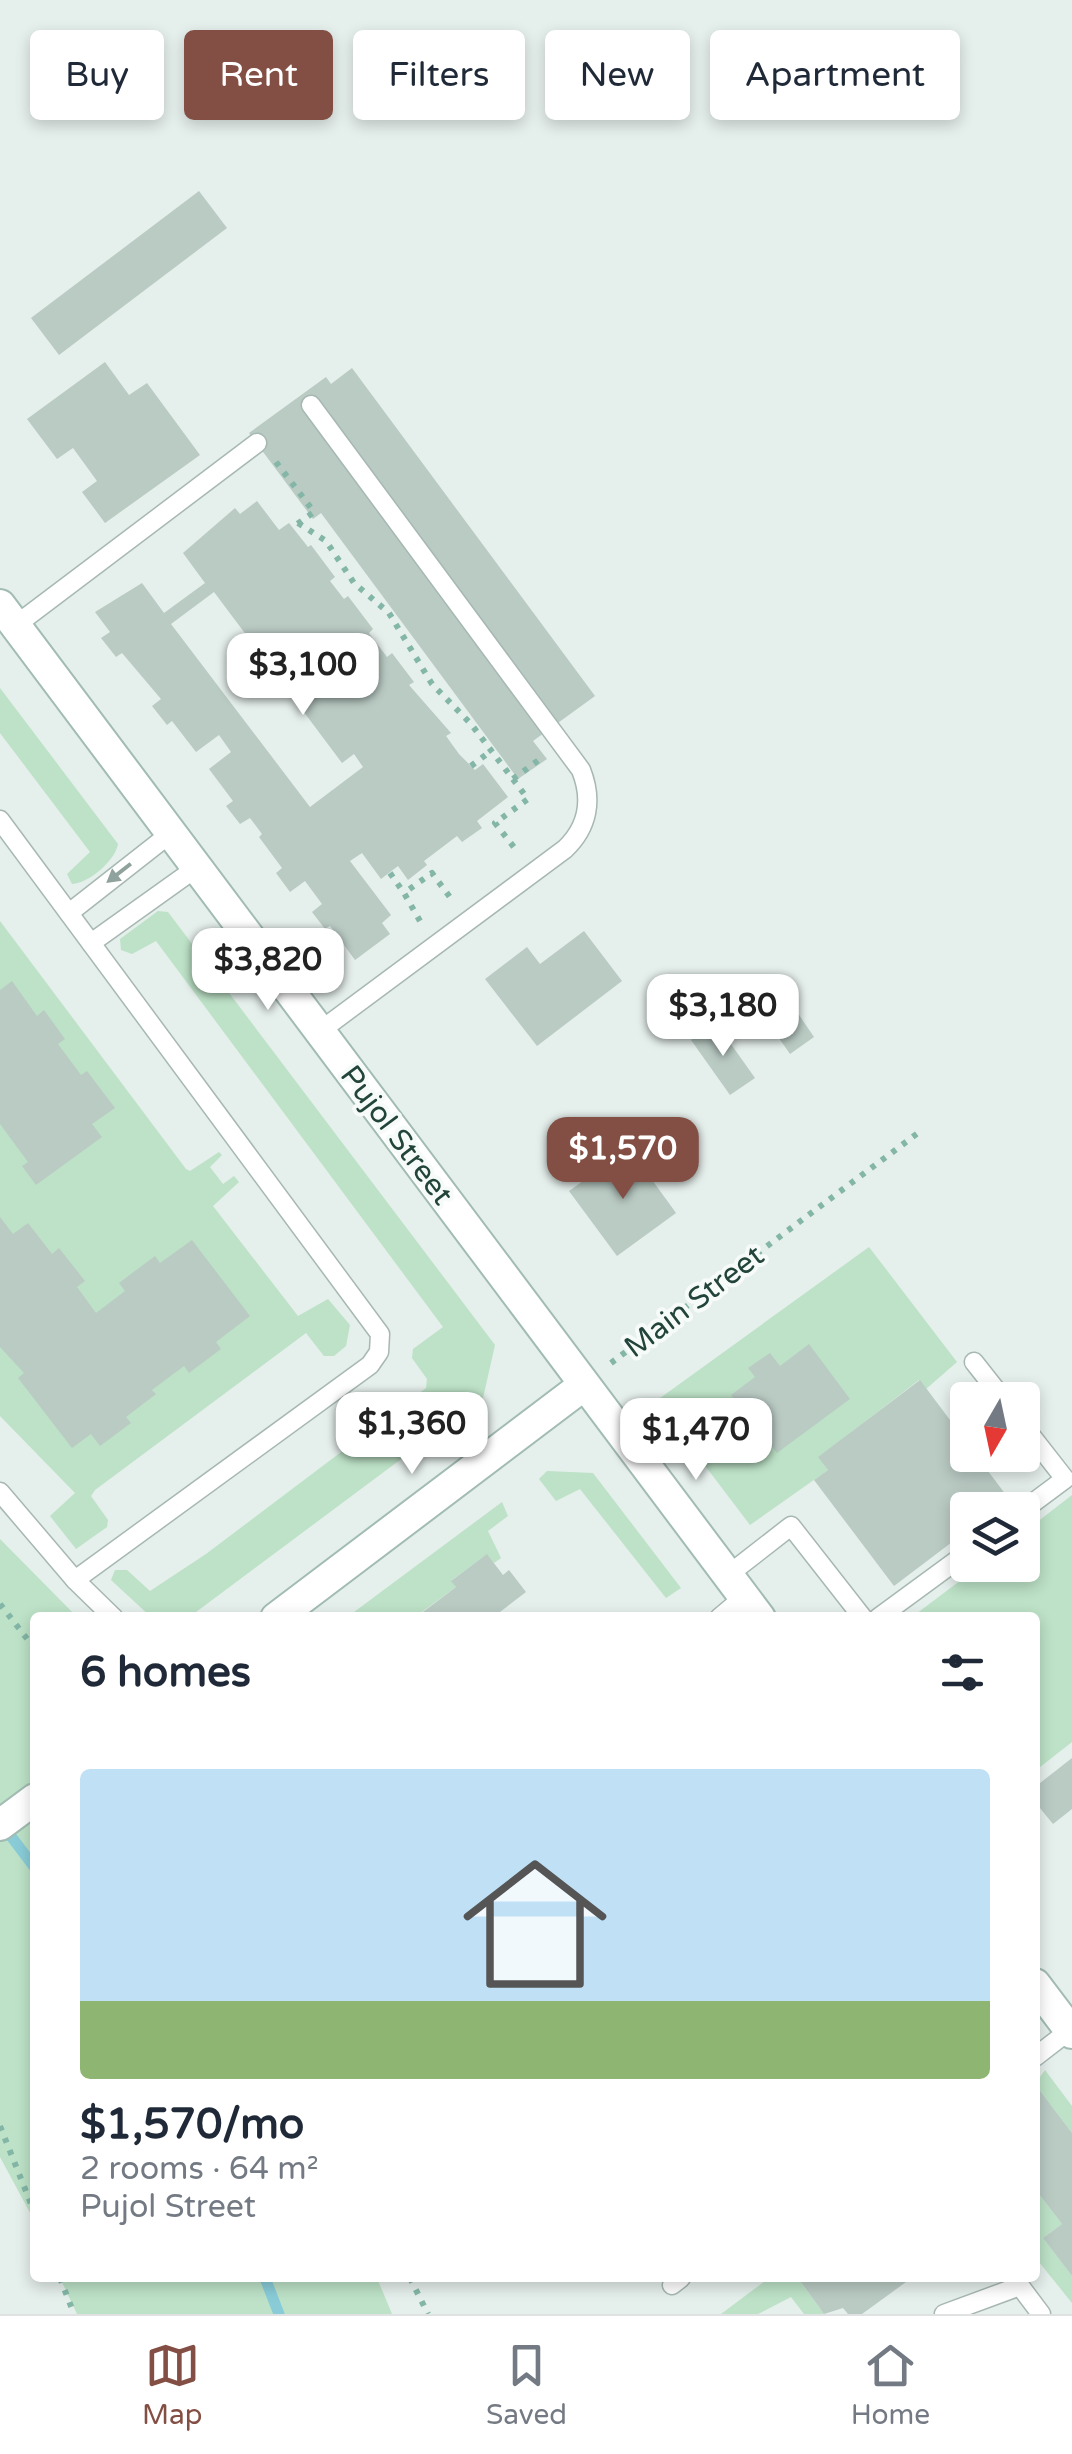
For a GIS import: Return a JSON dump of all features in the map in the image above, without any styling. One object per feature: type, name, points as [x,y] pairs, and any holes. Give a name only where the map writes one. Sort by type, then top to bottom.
[{"type":"street","name":"Pujol Street","points":[[8,615],[744,1597]]},
{"type":"street","points":[[284,1612],[584,1385]]},
{"type":"street","points":[[0,1825],[30,1803]]},
{"type":"street","points":[[1040,1991],[1071,2032]]},
{"type":"lane","points":[[310,405],[554,734],[587,786],[588,800],[578,836],[320,1031]]},
{"type":"lane","points":[[8,615],[264,449]]},
{"type":"lane","points":[[0,820],[380,1334],[379,1352],[370,1365],[74,1580]]},
{"type":"lane","points":[[69,913],[170,833]]},
{"type":"lane","points":[[91,943],[196,868]]},
{"type":"lane","points":[[974,1362],[990,1382]]},
{"type":"lane","points":[[1040,1447],[1065,1480],[1040,1498]]},
{"type":"lane","points":[[0,1492],[74,1580],[108,1612]]},
{"type":"lane","points":[[744,1597],[791,1526],[858,1612]]},
{"type":"lane","points":[[886,1612],[950,1565]]},
{"type":"lane","points":[[1040,2054],[1071,2032]]},
{"type":"lane","points":[[944,2314],[1020,2286],[1042,2314]]},
{"type":"path","points":[[264,449],[314,512],[296,525],[326,541],[354,584],[388,613],[432,684],[528,799],[496,822],[516,851],[526,844]]},
{"type":"path","points":[[551,772],[534,748],[554,734]]},
{"type":"path","points":[[471,766],[492,752]]},
{"type":"path","points":[[513,779],[541,758]]},
{"type":"path","points":[[390,873],[423,919],[410,929]]},
{"type":"path","points":[[404,893],[432,873],[468,921]]},
{"type":"path","name":"Main Street","points":[[584,1385],[922,1130]]},
{"type":"path","points":[[0,1604],[30,1643]]},
{"type":"path","points":[[0,2126],[30,2201]]},
{"type":"path","points":[[62,2282],[74,2314]]},
{"type":"path","points":[[412,2282],[428,2314]]},
{"type":"green space","points":[[0,688],[118,844],[107,864],[86,880],[72,884],[67,874],[90,852],[0,733]]},
{"type":"green space","points":[[158,911],[168,912],[495,1345],[483,1398],[196,1612],[146,1612],[111,1580],[115,1570],[127,1570],[150,1591],[206,1554],[426,1388],[427,1379],[412,1358],[413,1349],[443,1327],[156,941],[132,954],[121,950],[120,939]]},
{"type":"green space","points":[[0,921],[186,1169],[190,1171],[219,1152],[222,1155],[210,1167],[223,1184],[234,1176],[239,1182],[213,1206],[298,1316],[328,1299],[350,1325],[346,1346],[334,1356],[324,1356],[306,1333],[95,1490],[91,1496],[108,1520],[107,1527],[76,1549],[50,1516],[75,1493],[0,1416]]},
{"type":"green space","points":[[869,1247],[957,1362],[926,1389],[919,1380],[819,1457],[828,1470],[750,1525],[656,1401]]},
{"type":"green space","points":[[547,1471],[593,1473],[681,1588],[666,1598],[580,1489],[556,1501],[539,1479]]},
{"type":"green space","points":[[1072,1495],[1072,1742],[1040,1767],[1040,1612],[919,1612],[958,1582],[1040,1582],[1040,1520]]},
{"type":"green space","points":[[502,1502],[508,1516],[488,1531],[501,1558],[494,1563],[486,1555],[452,1580],[456,1587],[422,1612],[354,1612]]},
{"type":"green space","points":[[0,1539],[72,1612],[30,1612],[30,2213],[0,2157]]},
{"type":"green space","points":[[1045,2070],[1072,2106],[1072,2133],[1040,2091],[1040,2077]]},
{"type":"green space","points":[[1040,2195],[1062,2224],[1043,2238],[1072,2276],[1072,2303],[1040,2263]]},
{"type":"green space","points":[[62,2282],[379,2282],[392,2314],[77,2314]]},
{"type":"green space","points":[[764,2282],[801,2282],[824,2314],[804,2314],[791,2297],[758,2314],[721,2314]]},
{"type":"building","points":[[199,191],[227,228],[59,355],[31,318]]},
{"type":"building","points":[[105,362],[129,395],[147,383],[200,455],[105,523],[82,492],[97,481],[73,448],[57,459],[27,419]]},
{"type":"building","points":[[352,368],[595,696],[533,741],[547,759],[518,779],[321,513],[313,519],[249,433],[326,377],[331,384]]},
{"type":"building","points":[[257,501],[279,530],[289,523],[308,547],[311,545],[335,577],[330,581],[344,599],[348,596],[373,629],[369,633],[387,657],[392,653],[414,682],[409,685],[451,733],[446,736],[459,754],[475,770],[483,764],[508,797],[477,821],[482,828],[462,842],[457,836],[424,861],[427,865],[408,880],[398,866],[381,879],[362,853],[350,861],[391,915],[382,923],[390,934],[355,960],[330,926],[325,929],[312,912],[322,904],[305,881],[290,892],[276,873],[282,868],[259,837],[262,834],[250,818],[240,824],[226,806],[233,801],[209,769],[231,752],[219,735],[196,752],[172,721],[167,725],[152,706],[161,699],[122,653],[116,657],[101,638],[110,632],[95,612],[142,583],[164,613],[205,583],[183,553],[235,508],[240,514]],"holes":[[[214,592],[342,763],[354,754],[363,767],[310,807],[171,624]]]},
{"type":"building","points":[[584,931],[622,981],[537,1046],[485,979],[527,947],[540,964]]},
{"type":"building","points":[[12,981],[37,1016],[44,1010],[65,1039],[58,1044],[81,1075],[87,1071],[115,1108],[92,1124],[102,1137],[36,1185],[22,1166],[28,1162],[0,1124],[0,990]]},
{"type":"building","points":[[776,981],[814,1037],[790,1054],[751,998]]},
{"type":"building","points":[[716,1023],[755,1078],[730,1095],[691,1040]]},
{"type":"building","points":[[629,1148],[676,1213],[617,1256],[569,1191]]},
{"type":"building","points":[[0,1217],[13,1234],[28,1223],[52,1254],[59,1248],[85,1281],[77,1287],[96,1313],[125,1291],[119,1283],[155,1256],[160,1263],[192,1240],[250,1316],[216,1342],[221,1349],[189,1373],[184,1366],[152,1390],[156,1394],[126,1417],[131,1423],[100,1446],[91,1434],[72,1448],[18,1378],[24,1373],[0,1347]]},
{"type":"building","points":[[809,1344],[850,1399],[777,1453],[768,1442],[758,1449],[732,1414],[741,1408],[731,1395],[755,1377],[748,1368],[770,1353],[780,1366]]},
{"type":"building","points":[[920,1380],[950,1420],[950,1472],[989,1472],[1004,1492],[950,1492],[950,1544],[894,1586],[814,1480],[828,1470],[818,1457]]},
{"type":"building","points":[[487,1554],[503,1575],[509,1570],[526,1592],[500,1612],[423,1612],[456,1587],[451,1581]]},
{"type":"building","points":[[1072,1758],[1072,1809],[1053,1824],[1040,1808],[1040,1783]]},
{"type":"building","points":[[1040,2091],[1072,2133],[1072,2276],[1043,2238],[1062,2224],[1040,2195]]},
{"type":"building","points":[[801,2282],[906,2282],[862,2314],[848,2314],[843,2308],[824,2314]]},
{"type":"waterway","points":[[1,1823],[30,1861]]},
{"type":"waterway","points":[[267,2282],[279,2314]]}]
